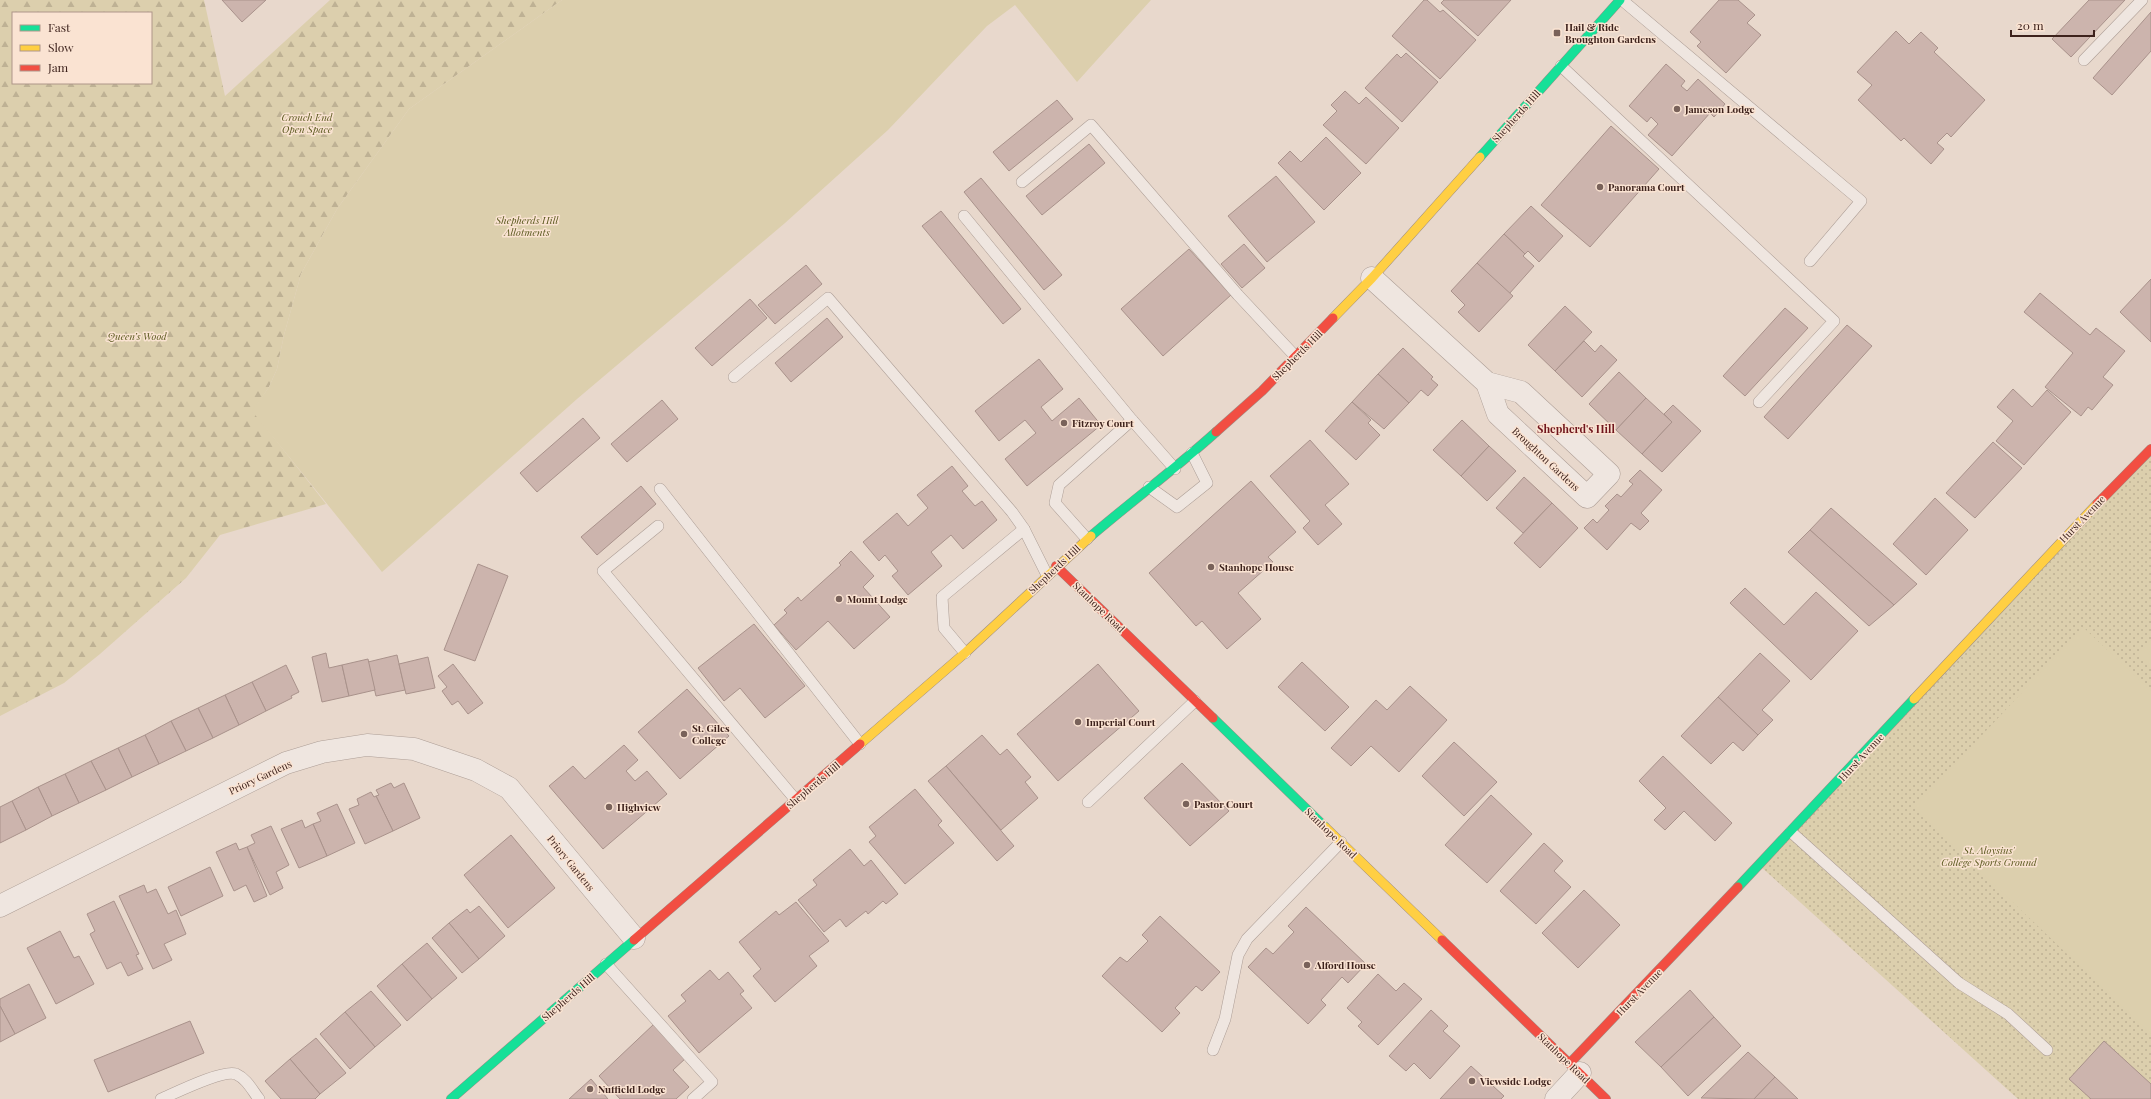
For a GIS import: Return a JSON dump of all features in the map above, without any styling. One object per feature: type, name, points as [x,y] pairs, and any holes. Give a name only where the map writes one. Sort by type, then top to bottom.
[{"type":"street","name":"Shepherds Hill","points":[[451,1099],[634,938],[965,653],[1086,539],[1149,487],[1175,469],[1262,391],[1372,278],[1621,0]]},
{"type":"street","name":"Broughton Gardens","points":[[1372,278],[1487,383],[1521,392],[1609,474],[1587,497],[1498,414],[1487,383]]},
{"type":"street","name":"Hurst Avenue","points":[[1575,1068],[2070,531],[2151,448]]},
{"type":"street","name":"Stanhope Road","points":[[1056,566],[1606,1099]]},
{"type":"street","name":"Priory Gardens","points":[[0,906],[286,763],[322,752],[367,745],[414,749],[476,770],[509,788],[634,938]]},
{"type":"street","points":[[1556,1099],[1575,1068]]},
{"type":"lane","points":[[1621,0],[1861,201],[1810,261]]},
{"type":"lane","points":[[2084,60],[2142,0]]},
{"type":"lane","points":[[1561,66],[1834,321],[1759,402]]},
{"type":"lane","points":[[1022,182],[1091,125],[1238,295],[1295,356]]},
{"type":"lane","points":[[964,216],[1132,420],[1175,469]]},
{"type":"lane","points":[[734,376],[828,298],[1012,512],[1024,529],[1047,575]]},
{"type":"lane","points":[[1086,539],[1055,503],[1059,484],[1132,420]]},
{"type":"lane","points":[[1149,487],[1177,507],[1207,483],[1192,454]]},
{"type":"lane","points":[[660,490],[860,744]]},
{"type":"lane","points":[[658,526],[603,571],[795,799]]},
{"type":"lane","points":[[965,653],[944,628],[942,597],[1024,529]]},
{"type":"lane","points":[[1088,802],[1196,702]]},
{"type":"lane","points":[[1791,832],[1959,984],[2008,1014],[2047,1050]]},
{"type":"lane","points":[[1213,1050],[1225,1019],[1238,955],[1247,939],[1341,842]]},
{"type":"lane","points":[[606,964],[712,1082],[693,1099]]},
{"type":"lane","points":[[161,1099],[220,1075],[235,1074],[246,1080],[259,1099]]},
{"type":"green space","name":"Queen’s Wood","points":[[0,0],[204,0],[225,96],[330,0],[562,0],[409,109],[337,209],[301,274],[284,335],[277,369],[269,387],[253,411],[326,504],[220,535],[186,578],[100,654],[64,683],[0,716]]},
{"type":"green space","name":"Shepherds Hill Allotments","points":[[562,0],[1151,0],[1077,82],[1015,5],[987,26],[888,130],[785,223],[577,399],[382,572],[252,411],[269,387],[277,369],[284,335],[301,274],[337,209],[409,109]]},
{"type":"green space","name":"St. Aloysius' College Sports Ground","points":[[2151,449],[2151,1099],[2018,1099],[1760,866]]},
{"type":"green space","points":[[2083,627],[2151,691],[2151,1034],[1914,808]]},
{"type":"green space","points":[[2151,640],[2151,669],[2137,655]]},
{"type":"building","points":[[222,0],[266,0],[242,22]]},
{"type":"building","points":[[1424,0],[1427,0],[1440,12],[1443,10],[1476,40],[1440,79],[1392,36]]},
{"type":"building","points":[[1444,0],[1511,0],[1478,36],[1441,3]]},
{"type":"building","points":[[1719,0],[1738,0],[1755,15],[1747,23],[1761,35],[1726,73],[1697,46],[1701,42],[1690,32]]},
{"type":"building","points":[[2089,0],[2125,0],[2071,57],[2052,39]]},
{"type":"building","points":[[2151,12],[2151,51],[2112,95],[2093,78]]},
{"type":"building","points":[[1896,31],[1909,44],[1921,32],[1938,48],[1934,52],[1985,100],[1951,137],[1947,133],[1937,143],[1944,149],[1931,164],[1904,138],[1901,141],[1858,100],[1872,85],[1857,72]]},
{"type":"building","points":[[1406,53],[1438,82],[1402,122],[1365,88],[1397,54],[1401,58]]},
{"type":"building","name":"Jameson Lodge","points":[[1666,64],[1685,81],[1681,86],[1687,91],[1698,79],[1725,104],[1714,117],[1710,113],[1672,156],[1648,135],[1658,124],[1651,117],[1647,122],[1629,106]]},
{"type":"building","points":[[1345,91],[1359,104],[1366,97],[1399,128],[1366,164],[1323,125],[1337,111],[1331,105]]},
{"type":"building","points":[[1057,100],[1073,119],[1009,171],[993,152]]},
{"type":"building","name":"Panorama Court","points":[[1611,126],[1659,169],[1590,247],[1541,205]]},
{"type":"building","points":[[1326,137],[1361,173],[1324,210],[1278,163],[1290,151],[1301,162]]},
{"type":"building","points":[[1089,144],[1105,163],[1042,215],[1026,196]]},
{"type":"building","points":[[1276,176],[1315,222],[1267,262],[1228,216]]},
{"type":"building","points":[[981,178],[1062,275],[1044,290],[964,192]]},
{"type":"building","points":[[1531,206],[1563,236],[1539,262],[1528,251],[1525,254],[1504,234]]},
{"type":"building","points":[[941,211],[1021,309],[1003,324],[922,226]]},
{"type":"building","points":[[1504,234],[1525,254],[1523,256],[1534,266],[1509,294],[1477,263]]},
{"type":"building","points":[[1244,244],[1265,268],[1242,288],[1221,264]]},
{"type":"building","points":[[1189,249],[1231,295],[1163,356],[1121,309]]},
{"type":"building","points":[[1477,263],[1513,296],[1479,332],[1458,312],[1465,305],[1451,291]]},
{"type":"building","points":[[806,265],[822,284],[775,324],[758,305]]},
{"type":"building","points":[[2151,279],[2151,342],[2120,312]]},
{"type":"building","points":[[2040,293],[2090,335],[2096,328],[2125,351],[2103,377],[2113,385],[2092,410],[2088,407],[2081,416],[2045,387],[2073,353],[2024,312]]},
{"type":"building","points":[[750,299],[767,318],[712,366],[695,348]]},
{"type":"building","points":[[1565,306],[1592,332],[1555,371],[1528,345]]},
{"type":"building","points":[[1785,308],[1808,328],[1745,396],[1723,376]]},
{"type":"building","points":[[827,318],[843,337],[791,382],[775,363]]},
{"type":"building","points":[[1847,325],[1872,346],[1788,439],[1764,417]]},
{"type":"building","points":[[1584,341],[1595,352],[1601,345],[1617,360],[1582,397],[1555,371]]},
{"type":"building","points":[[1403,348],[1433,377],[1431,379],[1438,385],[1428,396],[1421,390],[1409,403],[1378,374]]},
{"type":"building","name":"Fitzroy Court","points":[[1039,359],[1063,389],[1041,407],[1052,421],[1079,398],[1101,425],[1027,486],[1005,459],[1036,433],[1025,420],[999,441],[975,411]]},
{"type":"building","points":[[1619,372],[1646,398],[1616,430],[1589,404]]},
{"type":"building","points":[[1378,374],[1409,403],[1384,429],[1352,402]]},
{"type":"building","points":[[2013,389],[2032,407],[2047,390],[2071,412],[2024,465],[1996,441],[2013,421],[1997,407]]},
{"type":"building","points":[[1646,398],[1672,422],[1642,454],[1616,430]]},
{"type":"building","points":[[662,400],[678,419],[627,462],[611,444]]},
{"type":"building","points":[[1352,402],[1371,420],[1368,423],[1380,435],[1356,460],[1325,431]]},
{"type":"building","points":[[1673,405],[1701,431],[1662,472],[1642,454],[1672,422],[1664,414]]},
{"type":"building","points":[[583,418],[600,438],[537,492],[520,473]]},
{"type":"building","points":[[1462,420],[1489,446],[1461,476],[1433,450]]},
{"type":"building","points":[[1310,440],[1349,484],[1325,505],[1342,524],[1318,545],[1303,528],[1310,521],[1270,476]]},
{"type":"building","points":[[1993,442],[2022,468],[1975,518],[1946,493]]},
{"type":"building","points":[[1489,446],[1516,471],[1487,501],[1461,476]]},
{"type":"building","points":[[952,466],[968,486],[962,491],[975,506],[982,501],[997,520],[963,549],[951,535],[931,552],[942,566],[908,595],[892,576],[898,571],[885,555],[879,561],[863,542],[897,513],[908,526],[928,508],[917,495]]},
{"type":"building","points":[[1640,470],[1662,490],[1641,513],[1649,521],[1640,530],[1631,523],[1607,550],[1584,528],[1593,519],[1597,523],[1609,510],[1605,506],[1617,494],[1621,497],[1633,484],[1629,481]]},
{"type":"building","points":[[1524,477],[1552,503],[1523,533],[1496,508]]},
{"type":"building","name":"Stanhope House","points":[[1251,481],[1296,532],[1268,557],[1273,562],[1238,593],[1261,619],[1227,649],[1202,621],[1196,626],[1149,573]]},
{"type":"building","points":[[641,486],[656,504],[597,555],[581,537]]},
{"type":"building","points":[[1935,498],[1968,530],[1926,575],[1893,544]]},
{"type":"building","points":[[1552,503],[1578,528],[1540,568],[1514,543]]},
{"type":"building","points":[[1831,508],[1917,584],[1894,605],[1810,530]]},
{"type":"building","points":[[1810,530],[1894,605],[1869,626],[1788,552]]},
{"type":"building","name":"Mount Lodge","points":[[851,551],[874,576],[863,587],[890,617],[854,649],[828,621],[796,650],[774,625],[787,613],[784,610],[798,597],[801,601],[841,565],[839,563]]},
{"type":"building","points":[[478,564],[508,576],[475,661],[444,650]]},
{"type":"building","points":[[1745,588],[1784,625],[1816,592],[1858,631],[1811,680],[1730,603]]},
{"type":"building","points":[[754,624],[805,686],[765,718],[740,688],[724,701],[698,668]]},
{"type":"building","points":[[326,653],[329,668],[342,665],[349,696],[322,702],[312,657]]},
{"type":"building","points":[[1760,653],[1790,681],[1762,710],[1773,720],[1758,735],[1718,697]]},
{"type":"building","points":[[397,655],[405,690],[376,696],[368,662]]},
{"type":"building","points":[[428,657],[435,688],[406,694],[399,664]]},
{"type":"building","points":[[368,659],[375,690],[349,696],[342,665]]},
{"type":"building","points":[[1302,662],[1349,707],[1325,731],[1278,687]]},
{"type":"building","points":[[453,664],[483,703],[468,714],[458,701],[452,705],[442,691],[447,687],[438,676]]},
{"type":"building","name":"Imperial Court","points":[[1098,664],[1139,711],[1058,781],[1017,734]]},
{"type":"building","points":[[286,665],[299,692],[291,696],[292,698],[266,711],[252,682]]},
{"type":"building","points":[[252,682],[266,711],[239,725],[225,695]]},
{"type":"building","points":[[1410,686],[1447,720],[1399,772],[1371,746],[1351,766],[1331,748],[1376,700],[1387,710]]},
{"type":"building","name":"St. Giles College","points":[[687,689],[729,736],[680,779],[638,732]]},
{"type":"building","points":[[225,695],[239,725],[213,738],[198,708]]},
{"type":"building","points":[[1718,697],[1758,735],[1743,751],[1733,742],[1711,764],[1681,736]]},
{"type":"building","points":[[198,708],[213,738],[186,751],[171,721]]},
{"type":"building","points":[[171,721],[186,751],[159,764],[145,735]]},
{"type":"building","points":[[145,735],[159,764],[132,777],[118,748]]},
{"type":"building","points":[[982,735],[1000,755],[1007,749],[1031,777],[1025,782],[1038,798],[1001,830],[946,766]]},
{"type":"building","points":[[1454,742],[1497,782],[1464,816],[1422,776]]},
{"type":"building","name":"Highview","points":[[624,745],[638,760],[626,771],[635,781],[647,771],[667,794],[603,849],[549,786],[573,766],[585,779]]},
{"type":"building","points":[[118,748],[132,777],[106,790],[91,761]]},
{"type":"building","points":[[1663,756],[1732,823],[1715,841],[1684,811],[1665,830],[1654,820],[1666,808],[1639,781]]},
{"type":"building","points":[[91,761],[106,790],[79,803],[65,774]]},
{"type":"building","name":"Pastor Court","points":[[1182,763],[1229,811],[1190,846],[1144,798]]},
{"type":"building","points":[[946,766],[1014,846],[997,861],[928,781]]},
{"type":"building","points":[[65,774],[79,803],[52,816],[38,787]]},
{"type":"building","points":[[391,783],[394,788],[404,783],[420,818],[393,831],[376,796],[379,795],[376,790]]},
{"type":"building","points":[[38,787],[52,816],[26,830],[12,801]]},
{"type":"building","points":[[915,789],[942,821],[938,825],[954,843],[905,884],[869,842],[876,836],[869,827]]},
{"type":"building","points":[[371,792],[374,797],[376,796],[393,831],[365,844],[349,809],[359,805],[357,799]]},
{"type":"building","points":[[1491,795],[1532,834],[1487,883],[1445,845]]},
{"type":"building","points":[[12,801],[26,830],[0,843],[0,807]]},
{"type":"building","points":[[337,804],[355,843],[327,856],[313,824],[321,821],[317,813]]},
{"type":"building","points":[[302,820],[305,828],[313,824],[327,856],[299,868],[281,829]]},
{"type":"building","points":[[271,826],[289,865],[276,872],[283,888],[270,895],[247,847],[255,843],[251,835]]},
{"type":"building","points":[[511,835],[555,888],[508,928],[464,875]]},
{"type":"building","points":[[236,843],[239,850],[247,847],[267,896],[254,902],[246,885],[234,891],[216,852]]},
{"type":"building","points":[[1544,843],[1563,861],[1554,871],[1571,887],[1536,924],[1500,891]]},
{"type":"building","points":[[850,849],[864,866],[871,860],[898,894],[886,904],[883,901],[868,914],[866,911],[846,927],[840,919],[824,932],[798,900],[817,885],[813,880]]},
{"type":"building","points":[[210,867],[223,896],[181,916],[168,887]]},
{"type":"building","points":[[144,885],[147,893],[156,889],[168,914],[176,910],[186,934],[164,944],[172,960],[153,969],[119,896]]},
{"type":"building","points":[[1584,890],[1620,925],[1578,968],[1542,933]]},
{"type":"building","points":[[114,901],[139,954],[136,955],[143,969],[128,976],[121,962],[107,969],[90,934],[95,931],[87,914]]},
{"type":"building","points":[[796,902],[829,941],[809,956],[817,966],[775,1002],[753,976],[761,969],[739,942],[776,911],[779,915]]},
{"type":"building","points":[[479,906],[505,936],[479,959],[449,923],[467,909],[470,913]]},
{"type":"building","name":"Alford House","points":[[1306,907],[1366,964],[1348,983],[1342,977],[1321,1000],[1326,1005],[1308,1024],[1248,967],[1266,948],[1273,954],[1294,932],[1288,926]]},
{"type":"building","points":[[1160,916],[1220,972],[1202,991],[1196,986],[1175,1008],[1180,1013],[1162,1032],[1102,976],[1120,957],[1127,962],[1148,941],[1142,935]]},
{"type":"building","points":[[449,923],[479,959],[462,973],[432,938]]},
{"type":"building","points":[[60,931],[74,958],[79,956],[94,984],[56,1004],[27,948]]},
{"type":"building","points":[[427,943],[457,978],[432,999],[402,964]]},
{"type":"building","points":[[402,964],[432,999],[407,1021],[377,986]]},
{"type":"building","points":[[710,970],[719,980],[728,972],[744,991],[740,994],[752,1008],[699,1053],[668,1016],[686,1001],[681,995]]},
{"type":"building","points":[[1378,974],[1396,991],[1404,983],[1422,999],[1378,1045],[1358,1026],[1362,1022],[1347,1008]]},
{"type":"building","points":[[29,984],[46,1018],[15,1034],[0,1006],[0,999]]},
{"type":"building","points":[[1690,990],[1714,1017],[1661,1067],[1635,1042]]},
{"type":"building","points":[[371,991],[401,1025],[375,1047],[345,1012]]},
{"type":"building","points":[[0,1006],[15,1034],[0,1042]]},
{"type":"building","points":[[1431,1010],[1448,1026],[1443,1031],[1460,1046],[1430,1079],[1414,1063],[1406,1071],[1389,1056]]},
{"type":"building","points":[[345,1012],[375,1047],[350,1069],[320,1034]]},
{"type":"building","points":[[1714,1017],[1741,1046],[1688,1096],[1661,1067]]},
{"type":"building","points":[[190,1021],[204,1053],[108,1092],[94,1060]]},
{"type":"building","points":[[654,1024],[686,1058],[673,1070],[689,1087],[676,1099],[620,1099],[599,1076]]},
{"type":"building","points":[[316,1038],[346,1073],[320,1094],[290,1059]]},
{"type":"building","points":[[2104,1041],[2151,1084],[2151,1099],[2091,1099],[2069,1079]]},
{"type":"building","points":[[1748,1052],[1775,1077],[1754,1099],[1701,1098]]},
{"type":"building","points":[[290,1059],[320,1094],[315,1099],[281,1099],[265,1081]]},
{"type":"building","name":"Viewside Lodge","points":[[1471,1066],[1504,1096],[1501,1099],[1440,1099]]},
{"type":"building","points":[[1775,1077],[1798,1099],[1754,1099]]},
{"type":"building","name":"Nuffield Lodge","points":[[591,1079],[608,1099],[569,1099]]},
{"type":"traffic: fast","points":[[1480,157],[1620,0]]},
{"type":"traffic: fast","points":[[1091,536],[1216,432]]},
{"type":"traffic: fast","points":[[1738,887],[1914,699]]},
{"type":"traffic: fast","points":[[1213,718],[1325,827]]},
{"type":"traffic: fast","points":[[451,1099],[634,940]]},
{"type":"traffic: slow","points":[[1333,318],[1372,278],[1480,157]]},
{"type":"traffic: slow","points":[[1914,699],[2097,504]]},
{"type":"traffic: slow","points":[[860,744],[965,653],[1091,536]]},
{"type":"traffic: slow","points":[[1325,827],[1442,940]]},
{"type":"traffic: jam","points":[[1216,432],[1262,391],[1333,318]]},
{"type":"traffic: jam","points":[[2097,504],[2151,449]]},
{"type":"traffic: jam","points":[[1056,566],[1213,718]]},
{"type":"traffic: jam","points":[[634,940],[860,744]]},
{"type":"traffic: jam","points":[[1570,1063],[1738,887]]},
{"type":"traffic: jam","points":[[1442,940],[1606,1099]]},
{"type":"place","name":"Hail & Ride Broughton Gardens","points":[[1557,33]]},
{"type":"place","name":"Jameson Lodge","points":[[1677,109]]},
{"type":"place","name":"Panorama Court","points":[[1600,187]]},
{"type":"place","name":"Fitzroy Court","points":[[1064,423]]},
{"type":"place","name":"Stanhope House","points":[[1211,567]]},
{"type":"place","name":"Mount Lodge","points":[[839,599]]},
{"type":"place","name":"Imperial Court","points":[[1078,722]]},
{"type":"place","name":"St. Giles College","points":[[684,734]]},
{"type":"place","name":"Pastor Court","points":[[1186,804]]},
{"type":"place","name":"Highview","points":[[609,807]]},
{"type":"place","name":"Alford House","points":[[1307,965]]},
{"type":"place","name":"Viewside Lodge","points":[[1472,1081]]},
{"type":"place","name":"Nuffield Lodge","points":[[590,1089]]},
{"type":"district","name":"Shepherd's Hill","points":[[1576,429]]},
{"type":"park label","name":"Crouch End Open Space","points":[[307,122]]}]
